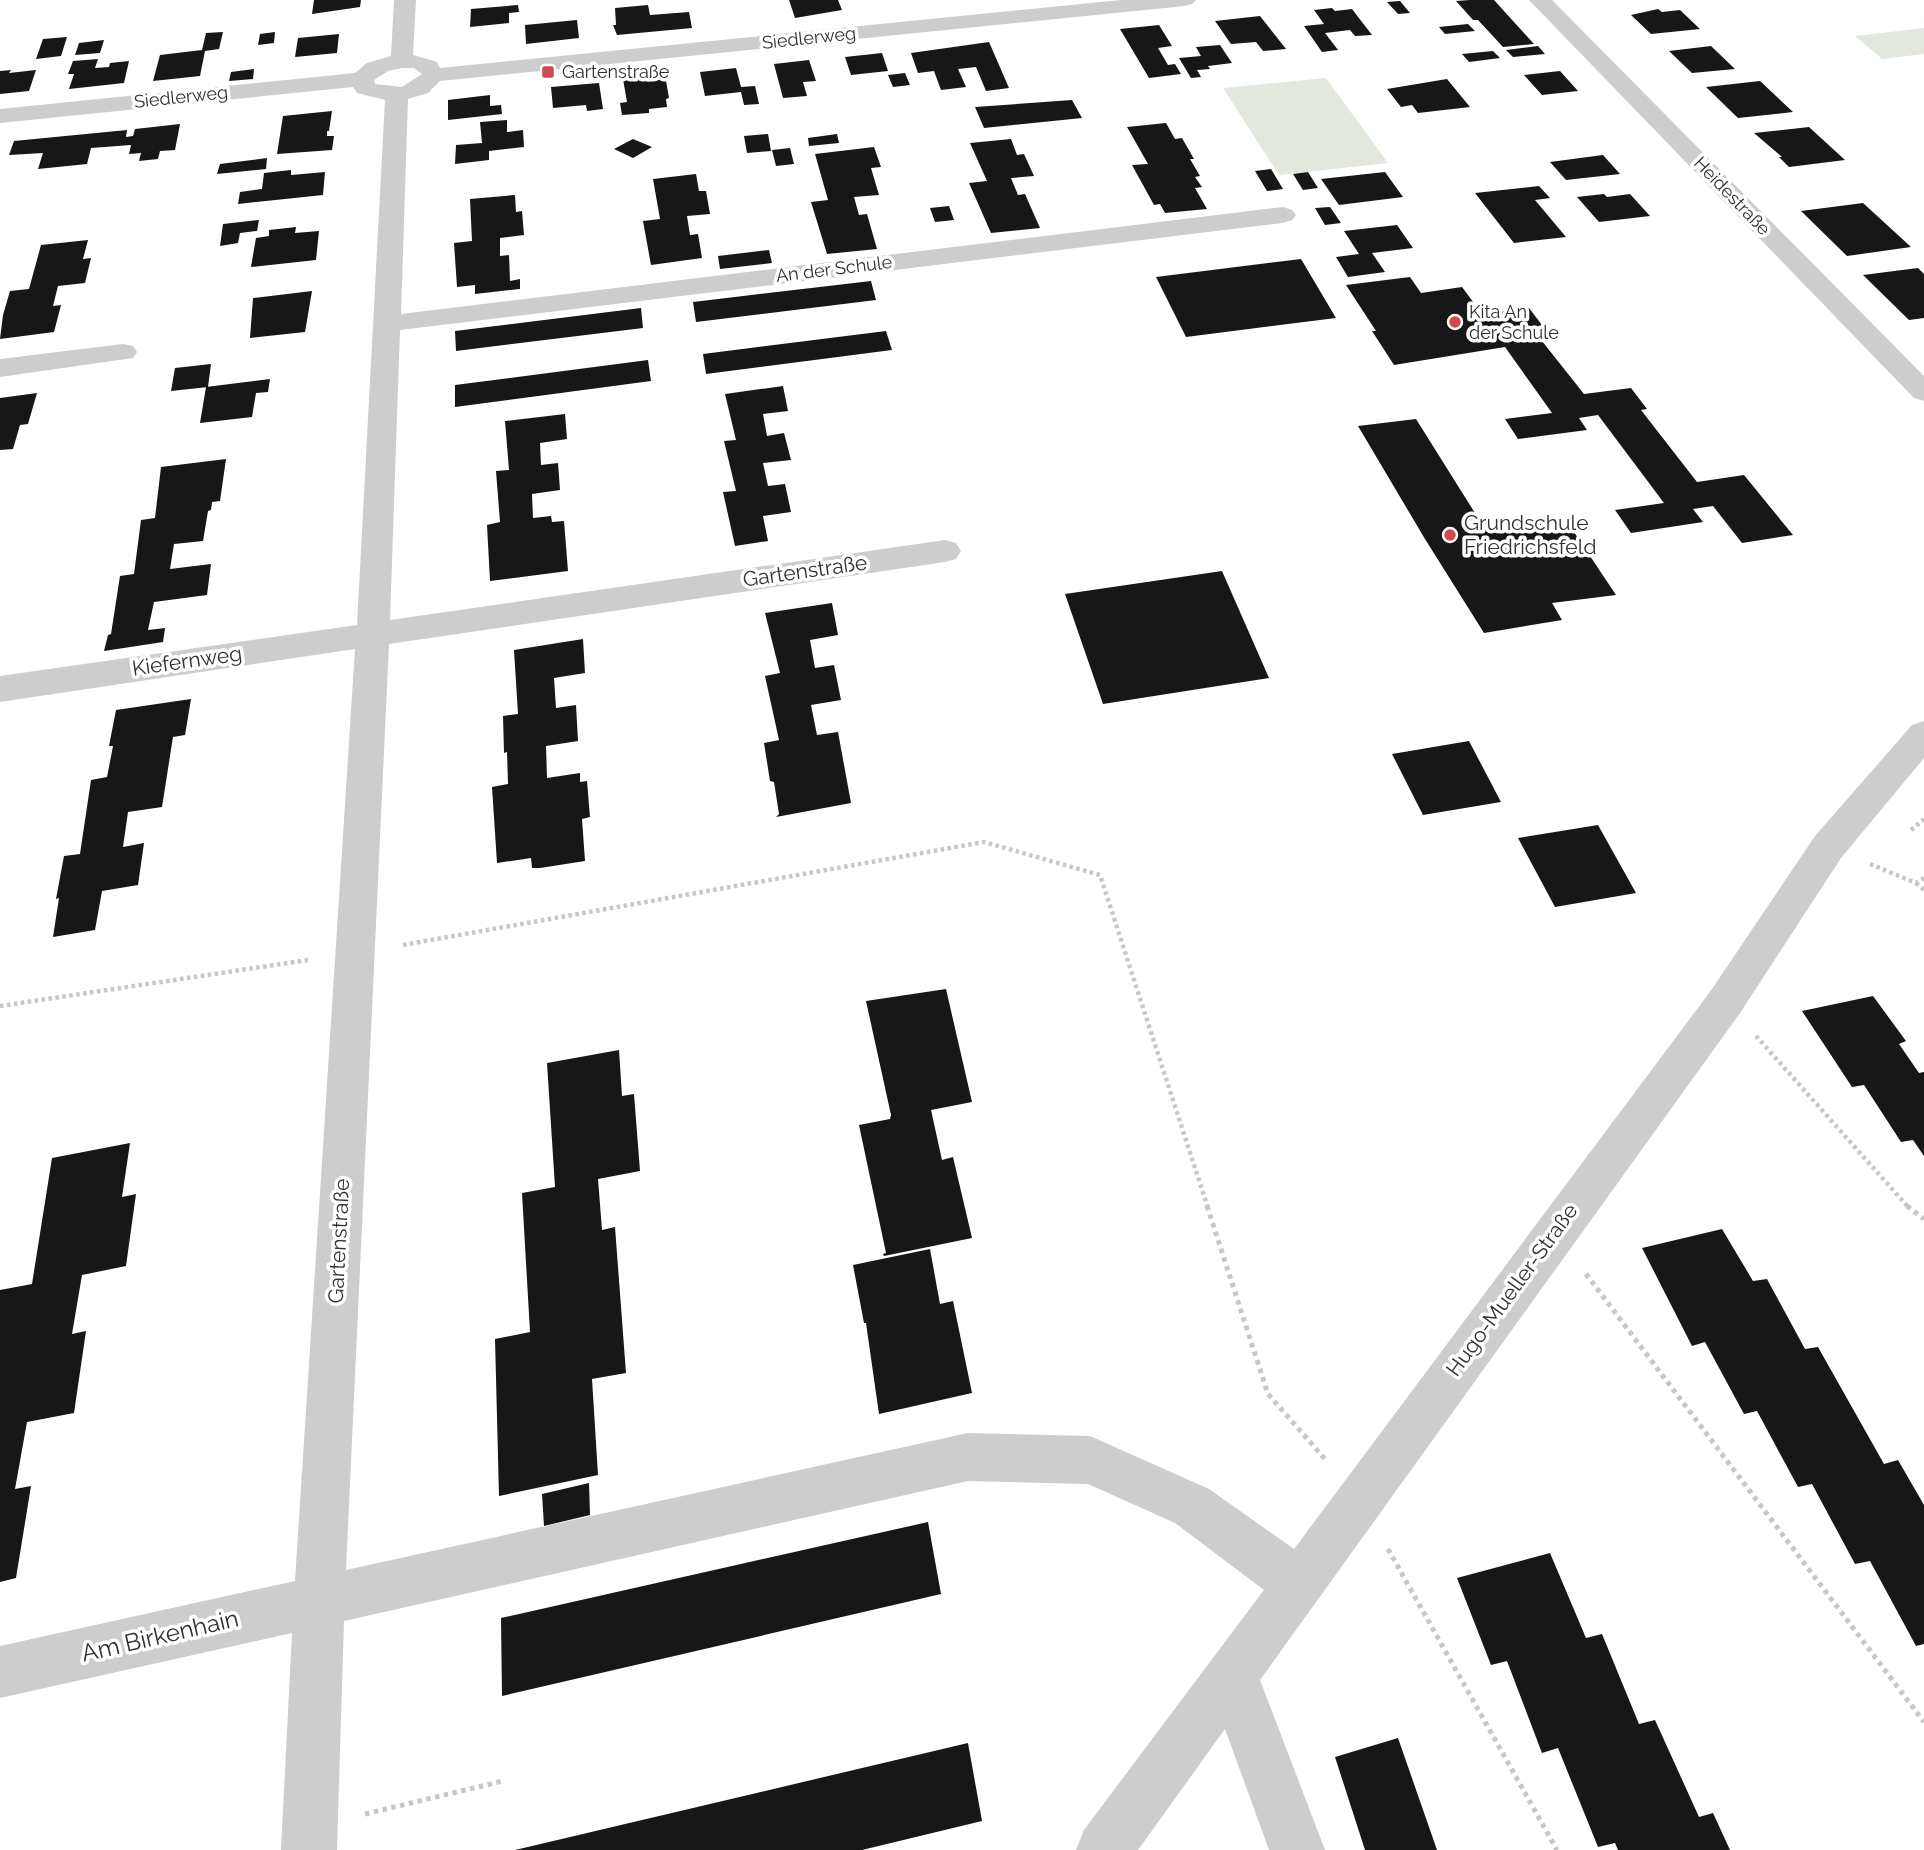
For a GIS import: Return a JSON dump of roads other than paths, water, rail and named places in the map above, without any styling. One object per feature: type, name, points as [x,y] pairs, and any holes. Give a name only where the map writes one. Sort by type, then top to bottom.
[{"type":"street","name":"Gartenstraße","points":[[309,1838],[319,1599],[373,633],[386,324],[387,78],[405,0]]},
{"type":"street","name":"Siedlerweg","points":[[433,75],[1185,0]]},
{"type":"street","name":"Heidestraße","points":[[1540,0],[1924,392]]},
{"type":"street","points":[[418,62],[429,67],[433,75],[427,83],[415,90],[387,78],[418,62]]},
{"type":"street","name":"Siedlerweg","points":[[0,116],[387,78]]},
{"type":"street","name":"An der Schule","points":[[386,324],[1283,215]]},
{"type":"street","points":[[0,368],[123,352]]},
{"type":"street","name":"Gartenstraße","points":[[373,633],[945,551]]},
{"type":"street","name":"Kiefernweg","points":[[0,689],[373,633]]},
{"type":"street","name":"Hugo-Mueller-Straße","points":[[1104,1850],[1554,1232],[1726,1001],[1828,847],[1924,734]]},
{"type":"street","name":"Am Birkenhain","points":[[0,1672],[968,1457],[1090,1460],[1192,1506],[1297,1583]]},
{"type":"street","points":[[1232,1676],[1297,1850]]},
{"type":"place","name":"Gartenstraße","points":[[548,72]]},
{"type":"place","name":"Kita An der Schule","points":[[1455,322]]},
{"type":"place","name":"Grundschule Friedrichsfeld","points":[[1450,535]]}]
